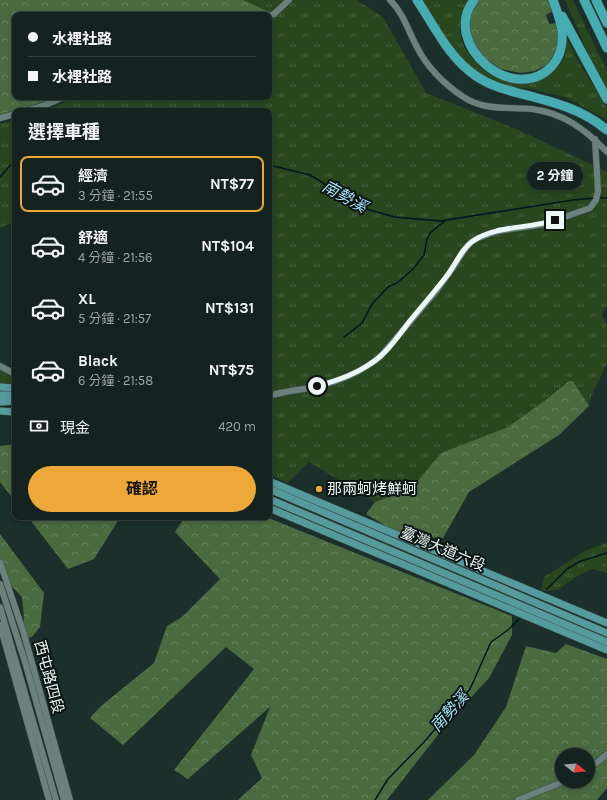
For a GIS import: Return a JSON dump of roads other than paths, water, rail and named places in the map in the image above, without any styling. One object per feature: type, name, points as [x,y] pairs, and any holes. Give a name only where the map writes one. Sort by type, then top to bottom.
[{"type":"highway","points":[[417,0],[455,58],[476,77],[497,87],[562,104],[577,110],[596,121],[607,130]]},
{"type":"highway","points":[[474,0],[468,11],[465,22],[466,33],[471,48],[482,61],[496,72],[508,77],[524,79],[535,78],[545,72],[560,55],[562,33],[554,0]]},
{"type":"highway","points":[[554,0],[607,99]]},
{"type":"highway","points":[[584,0],[607,48]]},
{"type":"highway","points":[[596,0],[607,23]]},
{"type":"main road","points":[[0,387],[12,388]]},
{"type":"main road","points":[[0,395],[12,395]]},
{"type":"main road","points":[[0,402],[12,401]]},
{"type":"main road","points":[[0,411],[12,412]]},
{"type":"main road","name":"臺灣大道六段","points":[[272,481],[607,623]]},
{"type":"main road","name":"臺灣大道六段","points":[[272,490],[607,633]]},
{"type":"main road","name":"臺灣大道六段","points":[[272,500],[607,642]]},
{"type":"main road","name":"臺灣大道六段","points":[[272,509],[607,650]]},
{"type":"street","points":[[272,15],[289,0]]},
{"type":"street","points":[[390,0],[400,10],[423,58],[445,82],[462,96],[469,100],[495,108],[532,109],[556,114],[570,120],[595,139],[607,152]]},
{"type":"street","points":[[35,108],[57,100]]},
{"type":"street","points":[[0,118],[12,115]]},
{"type":"street","points":[[272,395],[340,380],[359,372],[371,364],[384,352],[437,290],[471,242],[498,231],[545,224],[590,208],[597,198],[595,139]]},
{"type":"street","points":[[0,366],[12,372]]},
{"type":"street","name":"西屯路四段","points":[[0,562],[24,634],[70,800]]},
{"type":"street","points":[[4,576],[13,621]]},
{"type":"street","name":"西屯路四段","points":[[0,584],[13,621],[64,800]]},
{"type":"street","name":"西屯路四段","points":[[0,607],[56,800]]},
{"type":"street","points":[[0,625],[49,800]]},
{"type":"street","points":[[595,764],[607,754]]},
{"type":"street","points":[[518,800],[555,785]]},
{"type":"waterway","name":"南勢溪","points":[[0,177],[12,163]]},
{"type":"waterway","name":"南勢溪","points":[[272,166],[310,175],[366,209],[395,217],[440,221],[573,200],[595,198]]},
{"type":"waterway","name":"南勢溪","points":[[599,198],[607,198]]},
{"type":"waterway","name":"南勢溪","points":[[344,337],[362,323],[372,304],[388,287],[397,283],[413,269],[424,255],[427,239],[430,233],[446,220]]},
{"type":"waterway","name":"南勢溪","points":[[547,589],[567,569],[581,561],[607,553]]},
{"type":"waterway","name":"南勢溪","points":[[375,800],[388,779],[424,742],[470,689],[491,642],[508,630],[519,619]]},
{"type":"place","name":"那兩蚵烤鮮蚵","points":[[319,489]]}]
